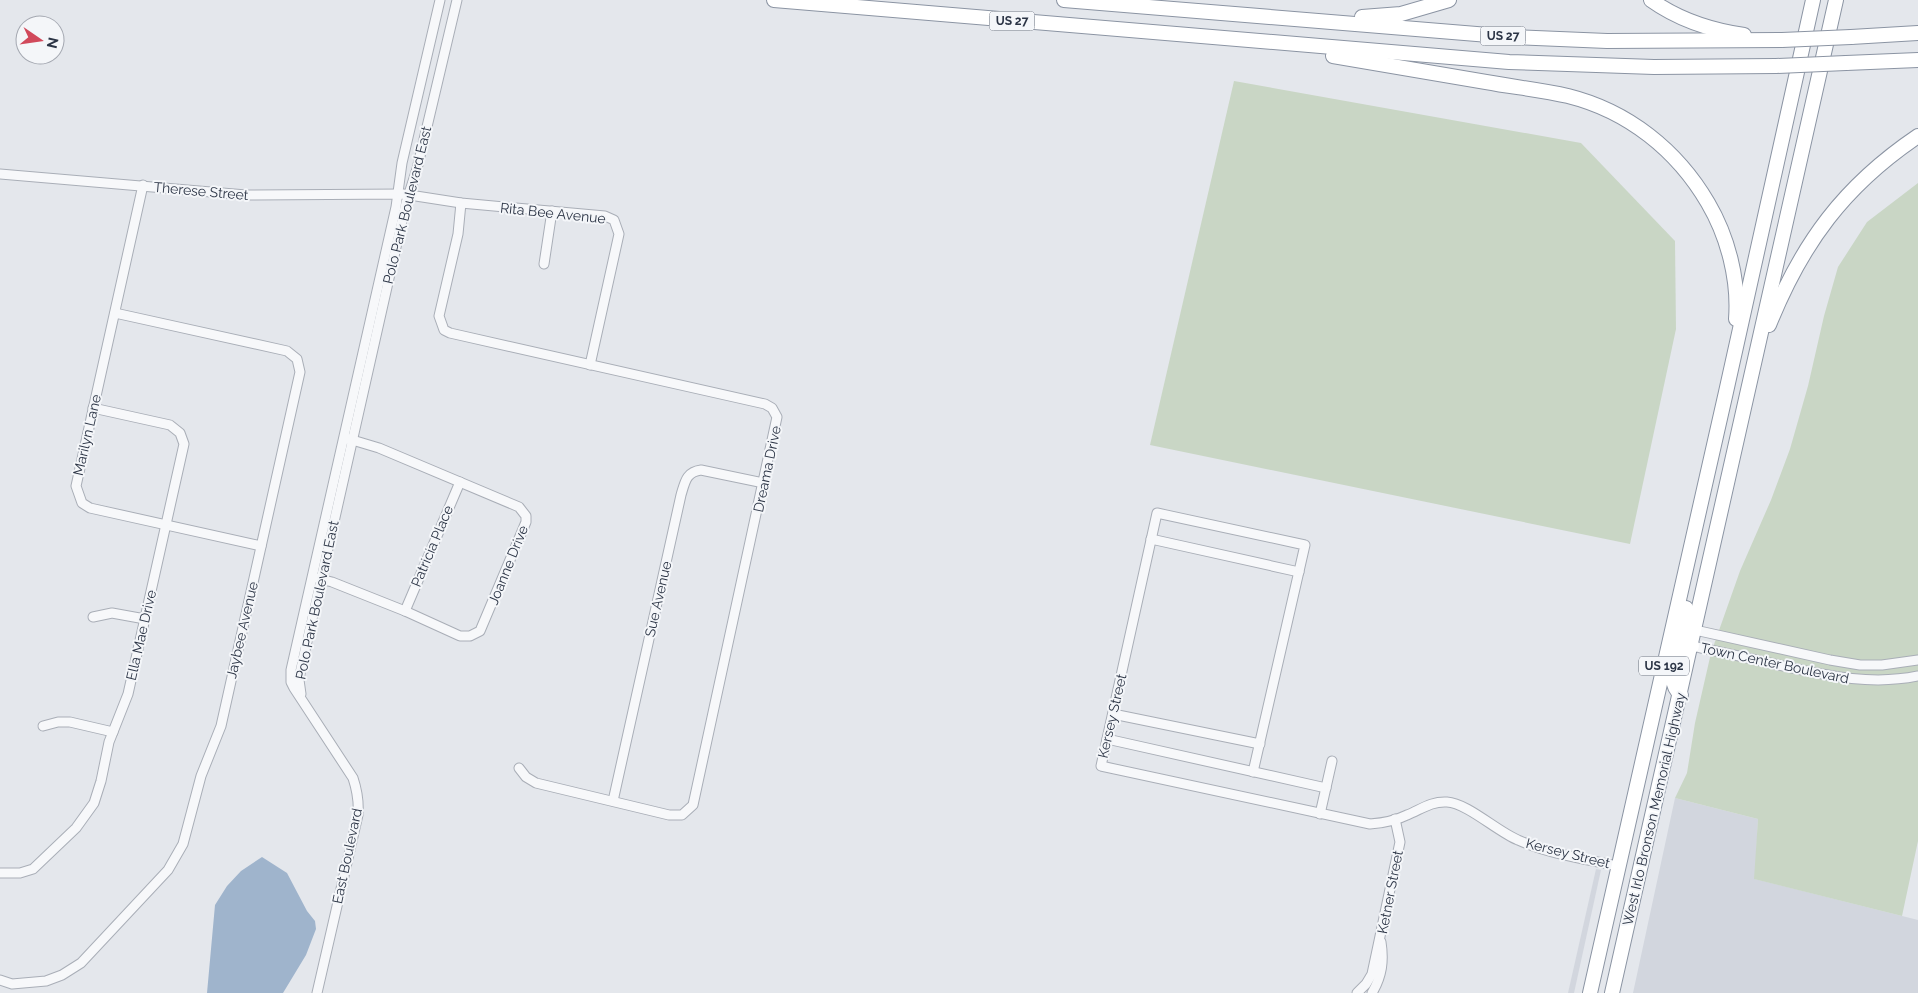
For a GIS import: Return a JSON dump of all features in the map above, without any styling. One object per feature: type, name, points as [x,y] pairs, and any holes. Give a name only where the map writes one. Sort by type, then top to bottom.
[{"type":"highway","name":"US 27","points":[[774,0],[1456,58],[1556,64],[1663,67],[1776,66],[1918,60]]},
{"type":"highway","name":"US 27","points":[[1064,0],[1448,33],[1541,38],[1653,42],[1782,40],[1918,33]]},
{"type":"highway","points":[[1224,13],[1384,17],[1418,11],[1448,0]]},
{"type":"highway","points":[[1651,0],[1676,16],[1699,25],[1729,32],[1782,40]]},
{"type":"highway","points":[[1726,392],[1812,0]]},
{"type":"highway","points":[[1755,361],[1836,0]]},
{"type":"highway","points":[[1251,41],[1567,96],[1612,112],[1643,130],[1669,152],[1693,180],[1713,212],[1727,246],[1734,279],[1736,313],[1726,392]]},
{"type":"highway","points":[[1755,361],[1792,273],[1821,228],[1842,201],[1864,179],[1918,136]]},
{"type":"highway","name":"West Irlo Bronson Memorial Highway","points":[[1612,993],[1681,695],[1755,361]]},
{"type":"highway","name":"West Irlo Bronson Memorial Highway","points":[[1590,993],[1726,392]]},
{"type":"highway","points":[[1684,577],[1688,581],[1690,589],[1682,626],[1683,636],[1686,643],[1692,646]]},
{"type":"highway","points":[[1672,628],[1678,646],[1672,682],[1675,690],[1681,695]]},
{"type":"highway","points":[[1618,866],[1624,874],[1631,911]]},
{"type":"street","name":"Polo Park Boulevard East","points":[[403,195],[440,0]]},
{"type":"street","name":"Polo Park Boulevard East","points":[[303,702],[291,682],[291,670],[316,578],[348,439],[396,206],[417,169],[457,0]]},
{"type":"street","name":"Therese Street","points":[[0,174],[246,195],[403,195]]},
{"type":"street","name":"Marilyn Lane","points":[[143,185],[76,486],[82,503],[90,508],[261,546]]},
{"type":"street","name":"Rita Bee Avenue","points":[[403,195],[461,203],[605,216],[614,220],[619,234],[590,365]]},
{"type":"street","name":"Dreama Drive","points":[[461,203],[458,234],[439,316],[444,330],[450,334],[766,404],[772,408],[778,417],[693,805],[687,812],[677,816],[536,783],[526,777],[519,768]]},
{"type":"street","points":[[544,264],[552,211]]},
{"type":"street","name":"Jaybee Avenue","points":[[0,980],[12,984],[46,981],[62,975],[81,963],[168,870],[184,844],[202,776],[221,726],[300,372],[297,359],[287,351],[115,313]]},
{"type":"street","name":"Ella Mae Drive","points":[[0,873],[20,873],[33,869],[65,839],[85,816],[98,792],[113,732],[128,694],[184,444],[180,433],[170,425],[93,408]]},
{"type":"street","name":"Joanne Drive","points":[[316,578],[405,611],[460,636],[470,636],[480,631],[525,527],[526,516],[519,507],[379,448],[348,439]]},
{"type":"street","name":"Sue Avenue","points":[[613,802],[687,476],[694,471],[701,470],[764,484]]},
{"type":"street","name":"Patricia Place","points":[[405,611],[460,482]]},
{"type":"street","name":"Kersey Street","points":[[1253,772],[1305,546],[1157,513],[1101,766],[1370,824],[1395,820],[1423,806],[1447,802],[1465,808],[1516,840],[1540,849],[1618,866]]},
{"type":"street","points":[[1151,539],[1299,572]]},
{"type":"street","points":[[93,617],[112,613],[145,619]]},
{"type":"street","name":"Town Center Boulevard","points":[[1695,630],[1830,660],[1871,666],[1918,660]]},
{"type":"street","name":"Town Center Boulevard","points":[[1692,646],[1826,675],[1858,680],[1901,679],[1918,676]]},
{"type":"street","points":[[1826,675],[1830,660]]},
{"type":"street","name":"East Boulevard","points":[[303,702],[353,778],[358,805],[358,814],[317,993]]},
{"type":"street","points":[[1113,714],[1260,744]]},
{"type":"street","points":[[43,726],[58,722],[70,722],[113,732]]},
{"type":"street","points":[[1107,739],[1326,788]]},
{"type":"street","points":[[1320,814],[1332,761]]},
{"type":"street","name":"Ketner Street","points":[[1372,993],[1382,973],[1380,936],[1400,842],[1395,820]]},
{"type":"street","points":[[1357,993],[1372,974],[1380,936]]},
{"type":"shaded area","points":[[1675,798],[1758,819],[1755,879],[1918,920],[1918,993],[1633,993]]},
{"type":"shaded area","points":[[1596,869],[1601,870],[1574,993],[1568,993]]},
{"type":"green space","points":[[1234,81],[1581,143],[1675,241],[1676,329],[1630,544],[1150,445]]},
{"type":"green space","points":[[1918,183],[1918,841],[1902,916],[1754,879],[1758,819],[1675,798],[1687,773],[1695,723],[1711,653],[1740,571],[1771,500],[1790,449],[1838,267],[1867,222]]},
{"type":"water","points":[[262,857],[287,873],[307,911],[315,921],[316,929],[306,955],[283,993],[207,993],[215,905],[227,886],[241,871]]}]
